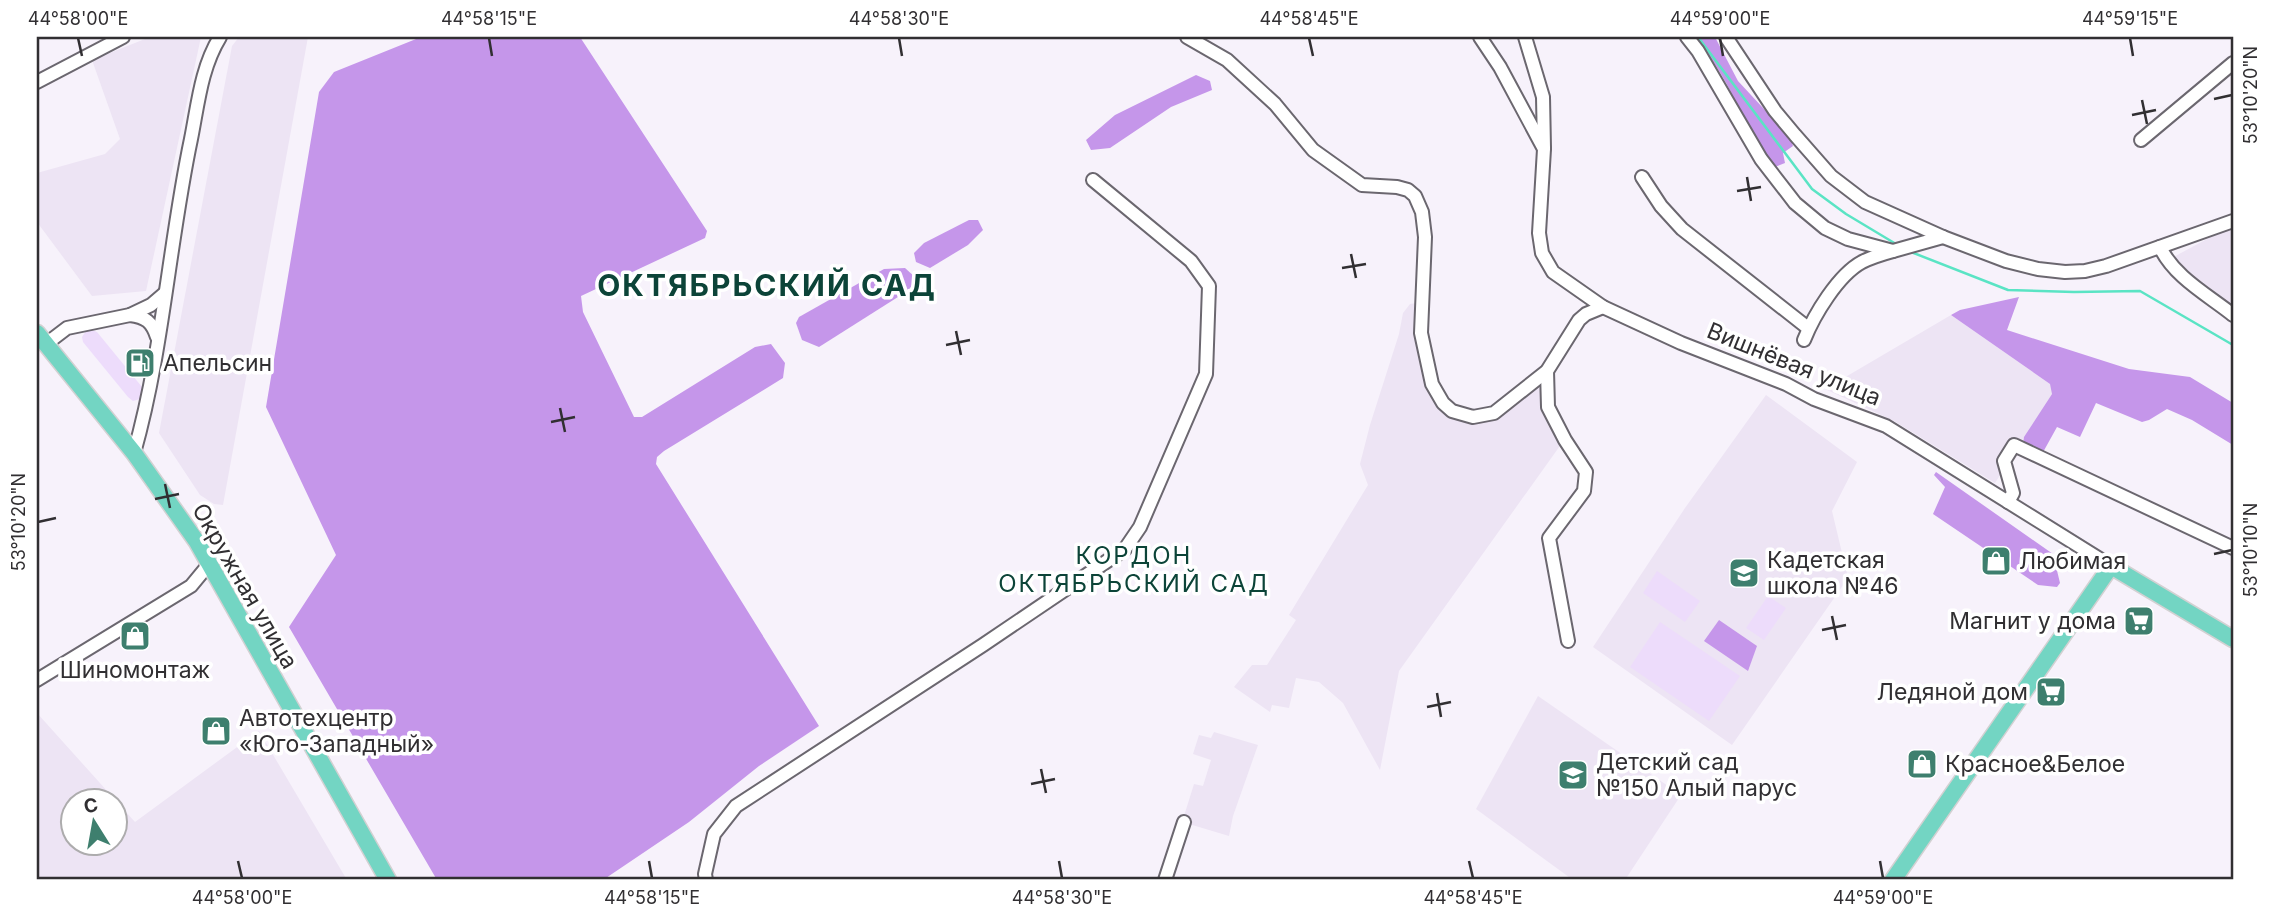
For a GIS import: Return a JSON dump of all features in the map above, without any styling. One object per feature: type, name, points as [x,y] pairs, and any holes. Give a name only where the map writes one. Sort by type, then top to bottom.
[{"type":"main road","name":"Окружная улица","points":[[41,338],[134,453],[210,563],[321,766],[388,880]]},
{"type":"main road","name":"Вишнёвая улица","points":[[2111,566],[2233,639]]},
{"type":"main road","points":[[1893,880],[2111,566]]},
{"type":"street","points":[[37,82],[123,37]]},
{"type":"street","points":[[134,453],[143,421],[181,188],[203,73],[220,37]]},
{"type":"street","points":[[1187,37],[1227,60],[1275,104],[1312,150],[1362,185],[1408,190],[1415,196],[1422,212],[1425,237],[1421,332],[1432,384],[1443,403],[1452,411],[1473,416],[1494,413],[1547,371],[1579,320],[1604,307]]},
{"type":"street","points":[[1480,37],[1500,67],[1544,149]]},
{"type":"street","name":"Вишнёвая улица","points":[[1525,37],[1543,97],[1544,149],[1539,233],[1542,253],[1553,272],[1604,307],[1681,343],[1886,426],[2111,566]]},
{"type":"street","points":[[1687,37],[1698,51],[1761,159],[1795,203],[1836,235],[1893,251]]},
{"type":"street","points":[[1726,37],[1775,111],[1831,176],[1865,202],[1943,237],[2006,261],[2038,269],[2085,271],[2106,267],[2233,221]]},
{"type":"street","points":[[2141,140],[2233,63]]},
{"type":"street","points":[[1642,177],[1661,206],[1682,229],[1806,334],[1837,284],[1861,262],[1943,237]]},
{"type":"street","points":[[706,880],[714,835],[736,807],[1125,549],[1140,527],[1206,374],[1209,286],[1191,261],[1093,180]]},
{"type":"street","points":[[2160,247],[2165,257],[2181,274],[2233,315]]},
{"type":"street","points":[[41,338],[67,328],[130,315],[151,305],[165,293]]},
{"type":"street","points":[[130,315],[144,317],[153,326],[158,338]]},
{"type":"street","points":[[1547,371],[1548,407],[1586,472],[1584,491],[1549,538],[1568,640]]},
{"type":"street","points":[[2008,502],[2013,494],[2004,461],[2014,445],[2233,548]]},
{"type":"street","points":[[37,680],[191,586],[210,563]]},
{"type":"street","points":[[1165,880],[1184,822]]},
{"type":"shaded area","points":[[150,37],[201,37],[146,291],[92,296],[37,222],[37,173],[105,154],[120,139],[92,60]]},
{"type":"shaded area","points":[[239,37],[308,37],[223,505],[214,504],[200,495],[159,433],[232,46]]},
{"type":"shaded area","points":[[421,37],[580,37],[707,231],[705,238],[581,296],[583,312],[634,417],[642,417],[755,347],[771,344],[785,363],[783,378],[664,451],[657,457],[656,464],[819,726],[759,766],[689,822],[603,880],[437,880],[289,627],[336,555],[266,407],[319,92],[334,72]]},
{"type":"shaded area","points":[[1693,37],[1715,37],[1738,81],[1790,137],[1793,146],[1783,153],[1785,163],[1775,167],[1753,135],[1717,67]]},
{"type":"shaded area","points":[[1196,75],[1210,81],[1212,90],[1171,107],[1110,148],[1091,150],[1086,140],[1115,115]]},
{"type":"shaded area","points":[[969,220],[978,220],[983,230],[968,245],[930,268],[916,262],[914,253],[924,243]]},
{"type":"shaded area","points":[[2233,225],[2233,311],[2168,260]]},
{"type":"shaded area","points":[[905,268],[916,278],[909,290],[819,347],[802,340],[796,323],[799,317],[884,269]]},
{"type":"shaded area","points":[[2019,297],[2007,330],[2129,369],[2190,377],[2233,403],[2233,445],[2192,420],[2167,409],[2142,422],[2096,403],[2080,437],[2057,427],[2042,454],[2023,443],[2024,437],[2052,394],[2050,384],[1951,315],[1960,310]]},
{"type":"shaded area","points":[[1417,303],[1427,384],[1472,421],[1544,381],[1562,443],[1399,671],[1380,770],[1343,703],[1319,682],[1296,678],[1289,708],[1272,705],[1270,712],[1234,687],[1252,665],[1267,665],[1296,620],[1289,615],[1368,485],[1360,464],[1370,425],[1403,313],[1410,304]]},
{"type":"shaded area","points":[[1951,315],[2050,384],[2052,389],[2052,394],[1995,483],[1894,421],[1825,389]]},
{"type":"shaded area","points":[[86,331],[97,332],[142,387],[140,399],[133,401],[128,397],[83,342],[82,337]]},
{"type":"shaded area","name":"Кадетская школа №46","points":[[1766,395],[1857,462],[1832,511],[1848,578],[1732,745],[1593,647],[1685,508]]},
{"type":"shaded area","points":[[1936,472],[2053,554],[2060,583],[2057,587],[2038,585],[1933,514],[1945,487],[1934,475]]},
{"type":"shaded area","points":[[1657,571],[1700,601],[1685,622],[1643,593]]},
{"type":"shaded area","points":[[1768,596],[1786,608],[1764,640],[1746,628]]},
{"type":"shaded area","points":[[1719,620],[1757,646],[1748,671],[1704,641]]},
{"type":"shaded area","points":[[1660,622],[1740,676],[1709,721],[1630,667]]},
{"type":"shaded area","name":"Детский сад №150 Алый парус","points":[[1538,696],[1681,795],[1625,880],[1573,880],[1476,809]]},
{"type":"shaded area","points":[[37,713],[104,788],[60,788],[60,858],[130,858],[130,816],[135,822],[259,731],[347,880],[37,880]]},
{"type":"shaded area","points":[[1214,732],[1258,745],[1233,816],[1229,836],[1189,824],[1191,818],[1184,816],[1194,784],[1203,786],[1211,760],[1193,754],[1199,735],[1211,738]]},
{"type":"waterway","points":[[1698,37],[1812,189],[1846,214],[1896,244]]},
{"type":"waterway","points":[[1911,252],[2008,290],[2140,291],[2233,345]]},
{"type":"place","name":"Апельсин","points":[[140,363]]},
{"type":"place","name":"Любимая","points":[[1996,561]]},
{"type":"place","name":"Кадетская школа №46","points":[[1744,573]]},
{"type":"place","name":"Магнит у дома","points":[[2139,621]]},
{"type":"place","name":"Шиномонтаж","points":[[135,636]]},
{"type":"place","name":"Ледяной дом","points":[[2051,692]]},
{"type":"place","name":"Автотехцентр «Юго-Западный»","points":[[216,731]]},
{"type":"place","name":"Красное&Белое","points":[[1922,764]]},
{"type":"place","name":"Детский сад №150 Алый парус","points":[[1573,775]]},
{"type":"district","name":"ОКТЯБРЬСКИЙ САД","points":[[767,285]]},
{"type":"district","name":"КОРДОН ОКТЯБРЬСКИЙ САД","points":[[1134,569]]}]
